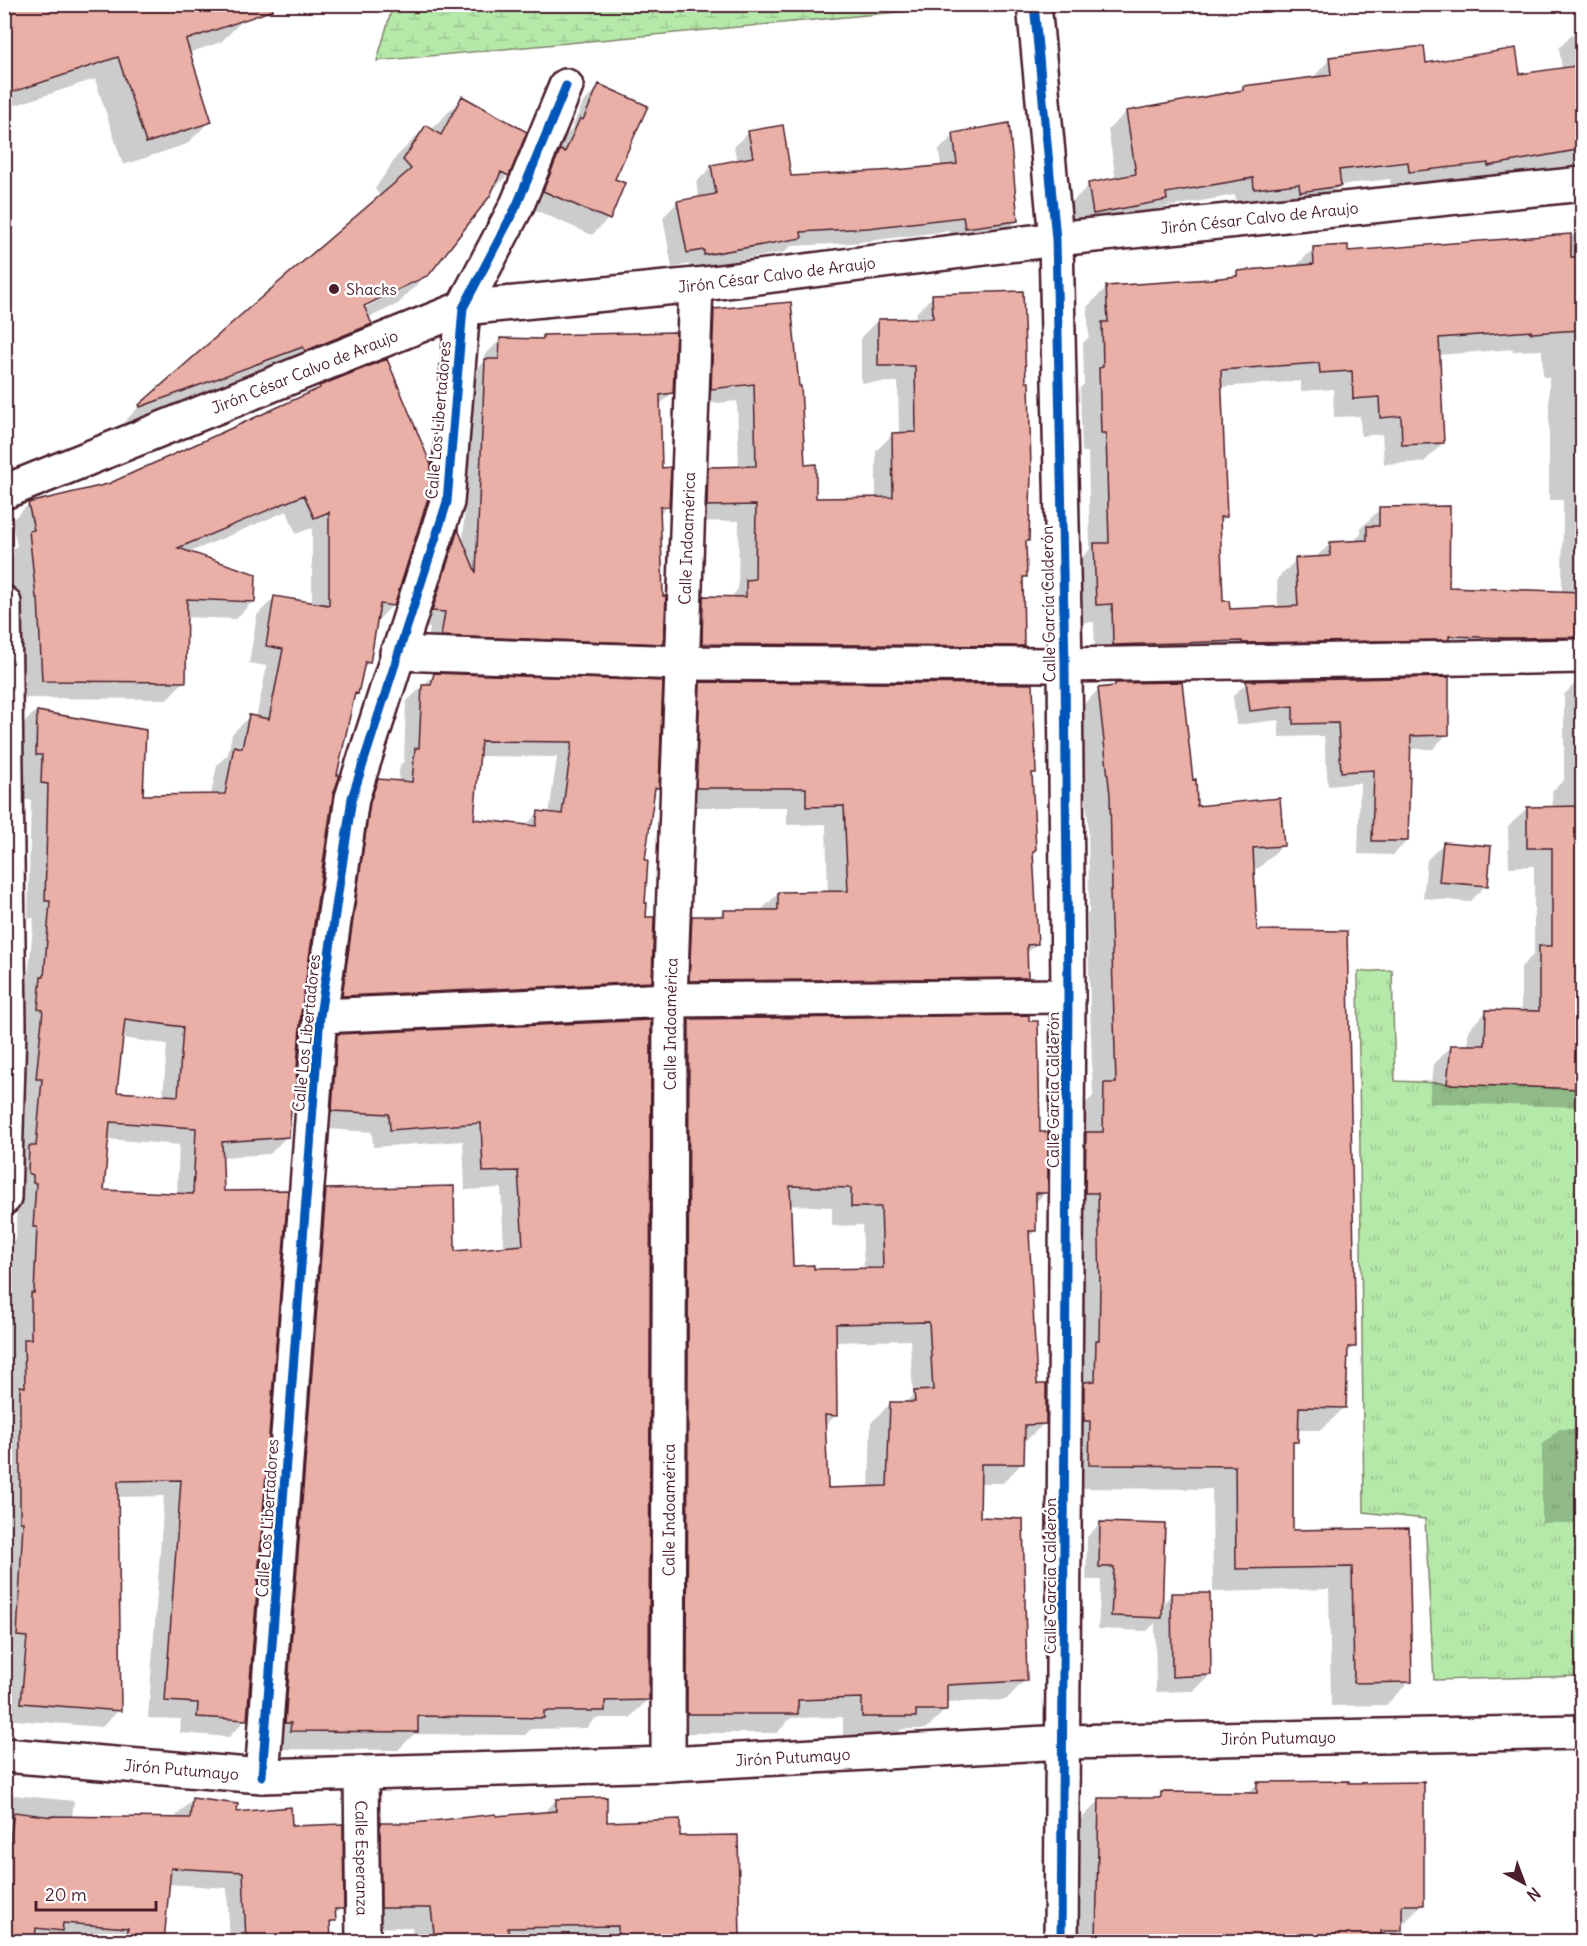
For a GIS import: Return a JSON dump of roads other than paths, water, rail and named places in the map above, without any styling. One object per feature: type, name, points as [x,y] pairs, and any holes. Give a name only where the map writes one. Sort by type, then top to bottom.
[{"type":"street","name":"Calle García Calderón","points":[[1034,4],[1056,239],[1065,665],[1068,996],[1061,1941]]},
{"type":"street","points":[[463,308],[517,205],[566,86]]},
{"type":"street","name":"Jirón César Calvo de Araujo","points":[[4,492],[463,308],[696,285],[1056,239],[1582,184]]},
{"type":"street","name":"Calle Indoamérica","points":[[668,1764],[670,1000],[696,285]]},
{"type":"street","name":"Calle Los Libertadores","points":[[262,1776],[320,1016],[352,798],[447,502],[463,308]]},
{"type":"street","points":[[4,603],[9,1028],[4,1198]]},
{"type":"street","points":[[398,653],[683,663],[1065,665],[1582,656]]},
{"type":"street","points":[[320,1016],[670,1000],[1068,996]]},
{"type":"street","name":"Jirón Putumayo","points":[[4,1755],[262,1776],[668,1764],[1064,1742],[1582,1732]]},
{"type":"street","name":"Calle Esperanza","points":[[361,1774],[363,1941]]},
{"type":"place","name":"Shacks","points":[[334,289]]}]
